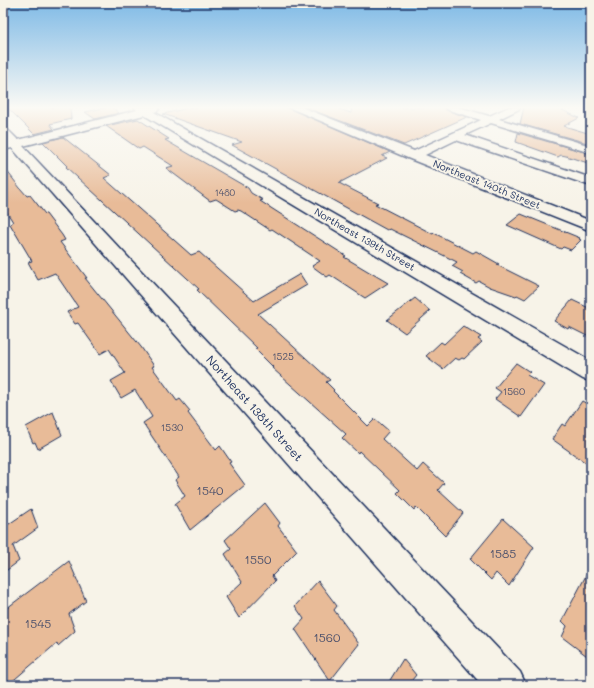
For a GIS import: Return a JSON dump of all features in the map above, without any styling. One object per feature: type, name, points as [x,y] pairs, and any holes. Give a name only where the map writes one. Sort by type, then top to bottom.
[{"type":"street","name":"Northeast 139th Street","points":[[193,139],[591,372]]},
{"type":"street","name":"Northeast 140th Street","points":[[372,139],[591,226]]},
{"type":"street","points":[[414,156],[449,139]]},
{"type":"street","points":[[465,139],[591,182]]},
{"type":"street","points":[[556,139],[591,150]]},
{"type":"street","name":"Northeast 138th Street","points":[[7,141],[507,685]]},
{"type":"building","points":[[55,139],[66,139],[111,175],[104,178],[191,255],[199,252],[254,301],[300,274],[307,285],[258,314],[330,380],[326,382],[334,390],[333,391],[368,426],[375,419],[389,431],[382,439],[417,471],[423,464],[444,483],[438,490],[463,513],[445,536],[416,507],[414,510],[397,493],[400,490],[359,451],[358,453],[342,438],[346,434],[272,368],[273,367],[255,349],[257,348],[197,290],[199,289],[66,167],[67,166],[43,142]]},
{"type":"building","points":[[125,139],[169,139],[165,140],[248,188],[251,193],[263,200],[260,201],[346,256],[344,257],[388,283],[365,298],[330,275],[327,277],[312,266],[320,261],[272,229],[270,230],[241,211],[235,211],[216,199],[210,201],[166,168],[173,166],[143,147],[139,149]]},
{"type":"building","points":[[234,139],[360,139],[390,152],[382,156],[387,158],[339,183],[378,203],[375,204],[433,234],[434,233],[473,253],[476,251],[499,264],[497,265],[539,286],[525,299],[490,287],[479,281],[476,283],[460,274],[463,272],[452,266],[457,262],[390,229],[387,230],[232,145],[242,142]]},
{"type":"building","points":[[388,139],[417,139],[404,145]]},
{"type":"building","points":[[517,139],[539,139],[591,154],[591,164],[566,156],[561,155],[558,157],[516,142]]},
{"type":"building","points":[[574,139],[591,139],[591,144]]},
{"type":"building","points":[[3,166],[27,196],[30,195],[62,235],[65,240],[60,242],[87,278],[85,278],[141,347],[154,366],[152,367],[177,401],[180,399],[190,411],[188,413],[216,450],[220,446],[231,462],[229,463],[245,485],[190,530],[175,504],[185,496],[175,480],[179,477],[143,423],[152,417],[135,390],[121,398],[111,381],[125,373],[109,349],[100,354],[78,323],[75,324],[67,312],[78,307],[55,273],[38,280],[28,262],[32,261],[10,224],[13,222],[3,206]]},
{"type":"building","points":[[521,214],[580,238],[579,239],[581,240],[571,250],[563,247],[561,249],[507,225]]},
{"type":"building","points":[[415,298],[430,311],[405,333],[387,320]]},
{"type":"building","points":[[572,300],[591,309],[591,338],[569,327],[568,329],[554,321]]},
{"type":"building","points":[[463,326],[481,337],[478,339],[482,342],[464,359],[462,358],[459,360],[455,358],[443,369],[426,356],[441,342],[444,344]]},
{"type":"building","points":[[516,363],[530,372],[527,375],[544,385],[521,417],[495,399],[501,392],[495,388]]},
{"type":"building","points":[[582,401],[591,406],[591,455],[586,463],[552,439],[562,424],[565,426]]},
{"type":"building","points":[[53,412],[62,435],[38,449],[35,442],[33,443],[26,427]]},
{"type":"building","points":[[265,503],[280,523],[278,526],[297,551],[272,576],[275,581],[239,618],[226,597],[242,582],[225,554],[231,549],[225,540]]},
{"type":"building","points":[[31,509],[38,528],[13,546],[19,561],[3,573],[3,523],[6,526]]},
{"type":"building","points":[[503,519],[534,547],[509,586],[496,573],[491,580],[470,559]]},
{"type":"building","points":[[69,561],[86,601],[69,614],[75,631],[58,646],[57,643],[8,685],[3,685],[3,611]]},
{"type":"building","points":[[591,566],[591,659],[562,637],[567,626],[562,621]]},
{"type":"building","points":[[318,581],[337,606],[334,610],[359,644],[330,681],[295,629],[304,619],[295,606]]},
{"type":"building","points":[[403,659],[416,675],[408,685],[387,685]]}]
